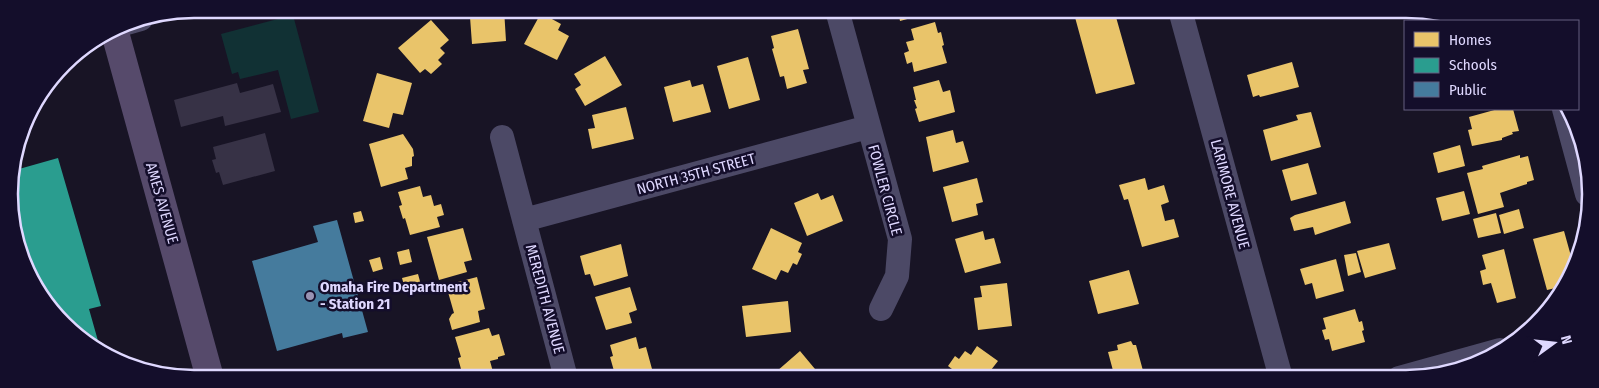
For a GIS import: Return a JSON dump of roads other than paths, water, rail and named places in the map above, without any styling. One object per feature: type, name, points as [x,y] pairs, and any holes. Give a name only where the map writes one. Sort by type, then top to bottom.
[{"type":"main road","name":"AMES AVENUE","points":[[116,36],[208,370]]},
{"type":"street","name":"FOWLER CIRCLE","points":[[838,18],[900,239],[897,276],[881,309]]},
{"type":"street","name":"LARIMORE AVENUE","points":[[1182,18],[1279,370]]},
{"type":"street","name":"NORTH 35TH STREET","points":[[524,220],[868,127]]},
{"type":"street","points":[[1570,132],[1578,162]]},
{"type":"street","name":"MEREDITH AVENUE","points":[[502,137],[564,370]]},
{"type":"street","points":[[1438,367],[1467,359]]},
{"type":"place","name":"Omaha Fire Department - Station 21","points":[[310,296]]}]
